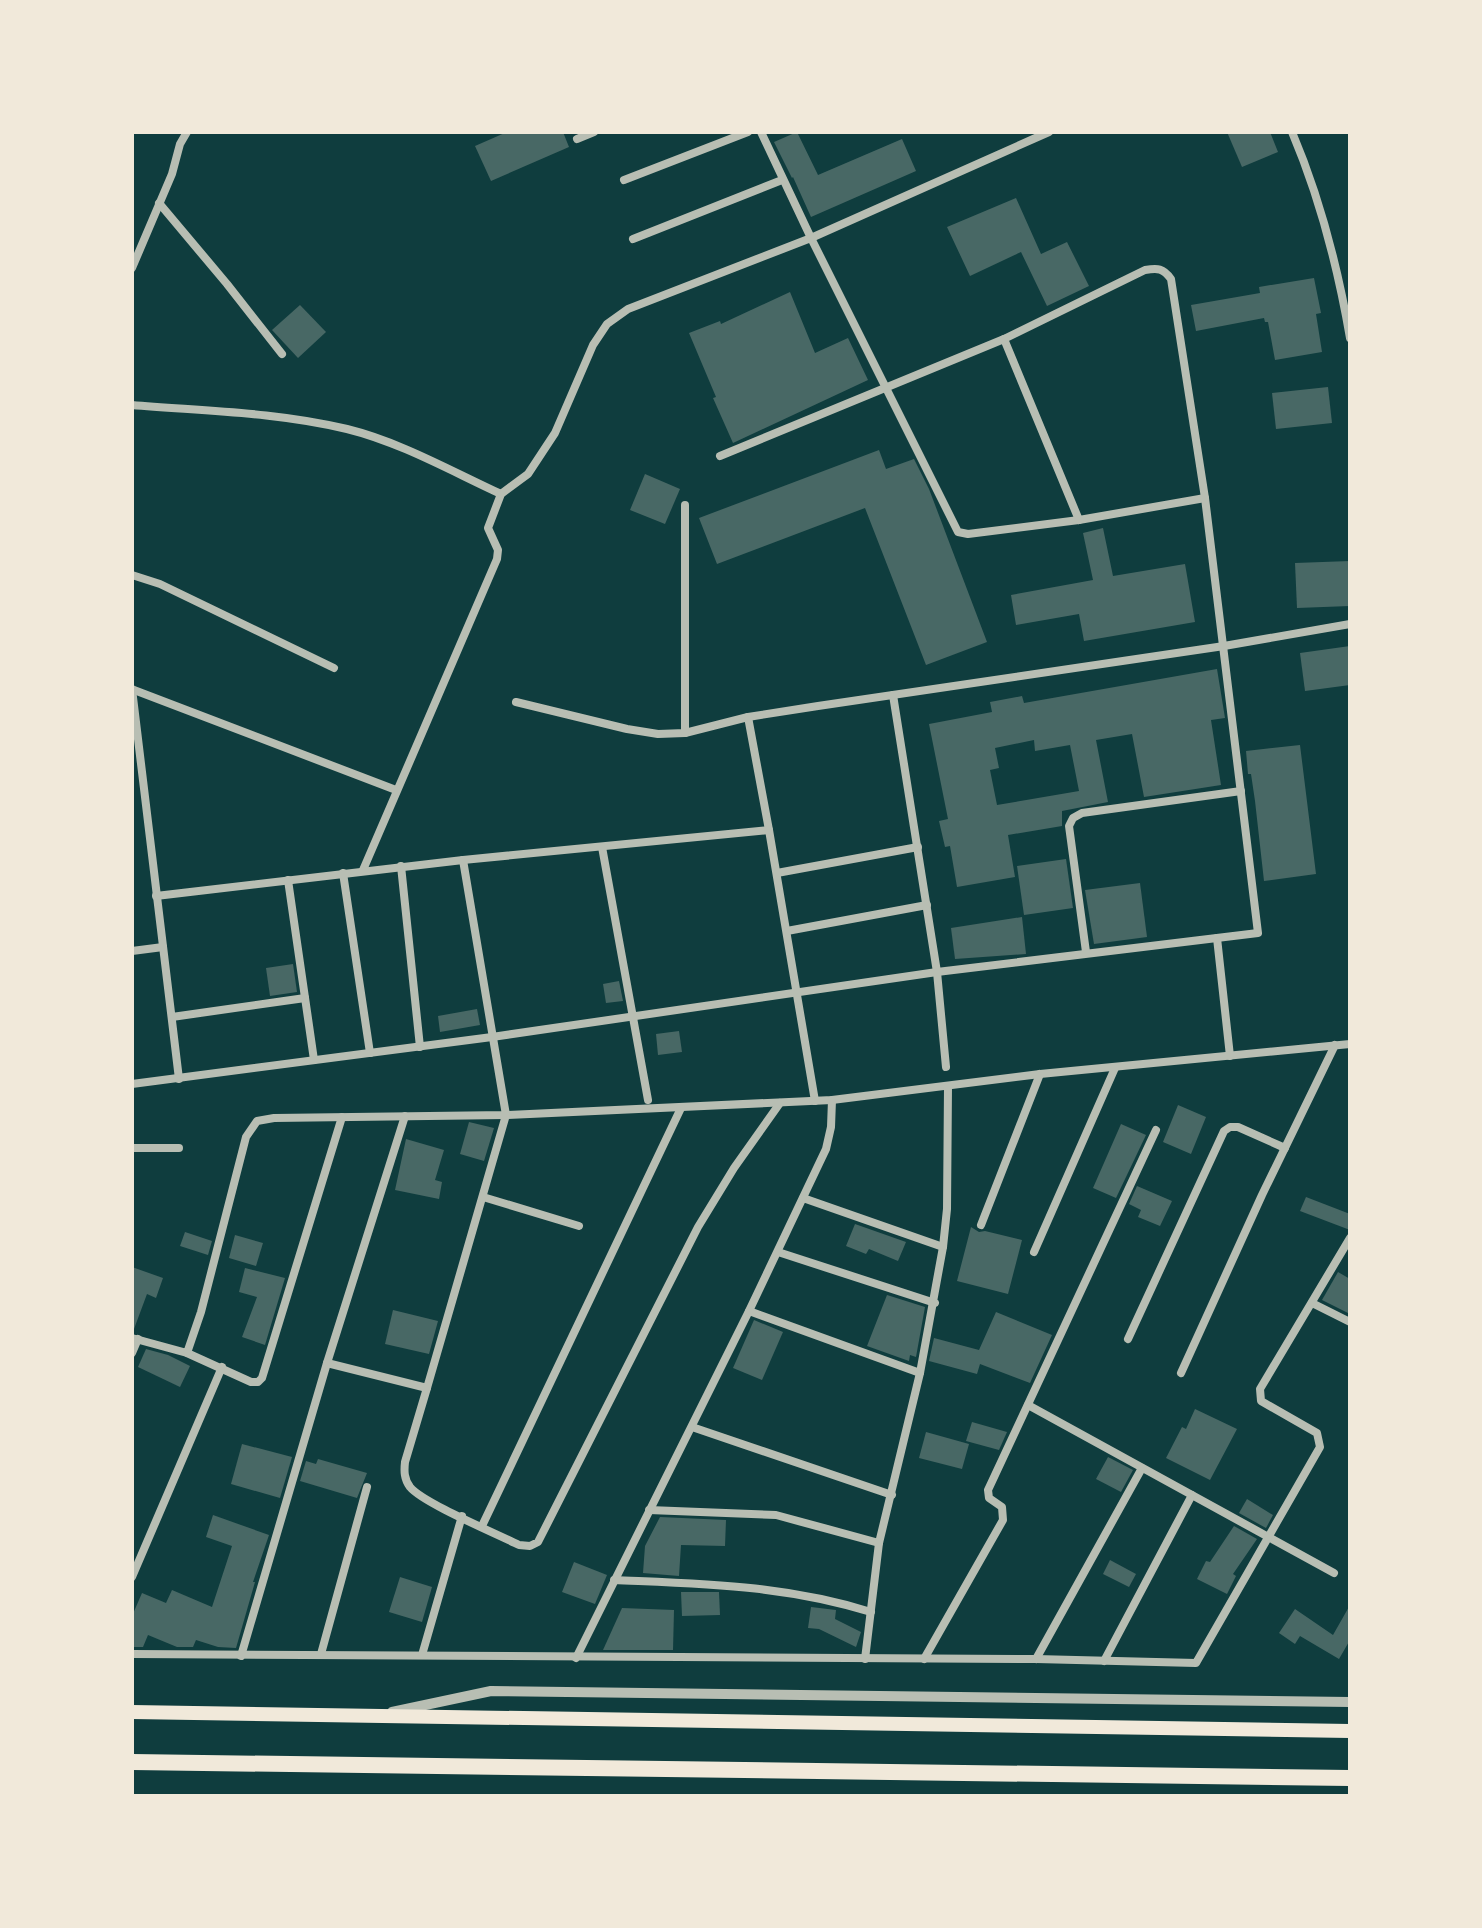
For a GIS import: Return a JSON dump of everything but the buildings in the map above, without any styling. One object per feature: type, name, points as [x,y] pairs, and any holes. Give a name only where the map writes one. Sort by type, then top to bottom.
[{"type":"highway","points":[[132,1712],[1350,1731]]},
{"type":"highway","points":[[132,1762],[1350,1778]]},
{"type":"street","points":[[132,268],[187,132]]},
{"type":"street","points":[[577,139],[594,132]]},
{"type":"street","points":[[624,180],[748,132]]},
{"type":"street","points":[[761,132],[958,532],[968,534],[1079,520],[1205,498]]},
{"type":"street","points":[[363,870],[497,559],[498,550],[488,528],[501,494],[528,474],[540,458],[555,433],[593,345],[607,324],[628,309],[811,238],[1049,132]]},
{"type":"street","points":[[1292,132],[1339,273],[1350,338]]},
{"type":"street","points":[[633,239],[782,180]]},
{"type":"street","points":[[159,203],[282,354]]},
{"type":"street","points":[[132,1084],[420,1047],[634,1014],[1086,952],[1258,933],[1205,498],[1171,279],[1165,271],[1157,268],[1145,270],[1004,339],[720,456]]},
{"type":"street","points":[[1339,273],[1350,273]]},
{"type":"street","points":[[1004,339],[1079,520]]},
{"type":"street","points":[[132,405],[285,418],[349,430],[405,450],[501,494]]},
{"type":"street","points":[[685,505],[685,733]]},
{"type":"street","points":[[132,575],[160,584],[334,668]]},
{"type":"street","points":[[516,702],[627,729],[658,734],[685,733],[748,717],[1224,646],[1350,624]]},
{"type":"street","points":[[179,1079],[133,690],[396,790]]},
{"type":"street","points":[[893,695],[937,972],[946,1067]]},
{"type":"street","points":[[748,717],[815,1101]]},
{"type":"street","points":[[1086,952],[1069,826],[1073,818],[1082,813],[1241,791]]},
{"type":"street","points":[[156,896],[363,870],[769,830]]},
{"type":"street","points":[[602,847],[648,1100]]},
{"type":"street","points":[[777,873],[918,847]]},
{"type":"street","points":[[463,860],[506,1115],[404,1474],[410,1487],[426,1499],[519,1545],[530,1546],[538,1542],[698,1227],[734,1168],[780,1103]]},
{"type":"street","points":[[401,866],[420,1047]]},
{"type":"street","points":[[343,873],[370,1053]]},
{"type":"street","points":[[288,880],[314,1060]]},
{"type":"street","points":[[787,931],[927,905]]},
{"type":"street","points":[[1217,938],[1230,1056]]},
{"type":"street","points":[[132,951],[163,947]]},
{"type":"street","points":[[172,1017],[305,998]]},
{"type":"street","points":[[187,1353],[201,1312],[249,1129],[257,1121],[274,1118],[506,1115],[832,1100],[1040,1074],[1350,1044]]},
{"type":"street","points":[[1181,1373],[1335,1045]]},
{"type":"street","points":[[1034,1252],[1115,1068]]},
{"type":"street","points":[[981,1225],[1040,1074]]},
{"type":"street","points":[[865,1659],[879,1543],[935,1303],[947,1209],[948,1087]]},
{"type":"street","points":[[576,1658],[826,1149],[832,1100]]},
{"type":"street","points":[[482,1526],[681,1108]]},
{"type":"street","points":[[241,1656],[327,1363],[405,1116]]},
{"type":"street","points":[[132,1353],[135,1338],[187,1353],[251,1382],[262,1378],[342,1117]]},
{"type":"street","points":[[1128,1339],[1224,1131],[1238,1127],[1285,1148]]},
{"type":"street","points":[[924,1659],[1003,1520],[1002,1507],[989,1498],[988,1490],[1156,1130]]},
{"type":"street","points":[[132,1148],[179,1148]]},
{"type":"street","points":[[483,1197],[579,1226]]},
{"type":"street","points":[[803,1198],[943,1247]]},
{"type":"street","points":[[132,1654],[1036,1659],[1196,1663],[1320,1447],[1317,1433],[1267,1406],[1259,1397],[1260,1389],[1350,1238]]},
{"type":"street","points":[[778,1252],[935,1303]]},
{"type":"street","points":[[1312,1303],[1350,1322]]},
{"type":"street","points":[[749,1311],[920,1373]]},
{"type":"street","points":[[327,1363],[427,1388]]},
{"type":"street","points":[[132,1577],[222,1367]]},
{"type":"street","points":[[1028,1405],[1334,1573]]},
{"type":"street","points":[[692,1427],[892,1495]]},
{"type":"street","points":[[1036,1659],[1142,1468]]},
{"type":"street","points":[[321,1654],[367,1487]]},
{"type":"street","points":[[1104,1661],[1192,1495]]},
{"type":"street","points":[[649,1510],[776,1515],[879,1543]]},
{"type":"street","points":[[422,1655],[462,1516]]},
{"type":"street","points":[[614,1580],[781,1590],[825,1598],[871,1612]]},
{"type":"street","points":[[377,1715],[491,1691],[1350,1702]]}]
